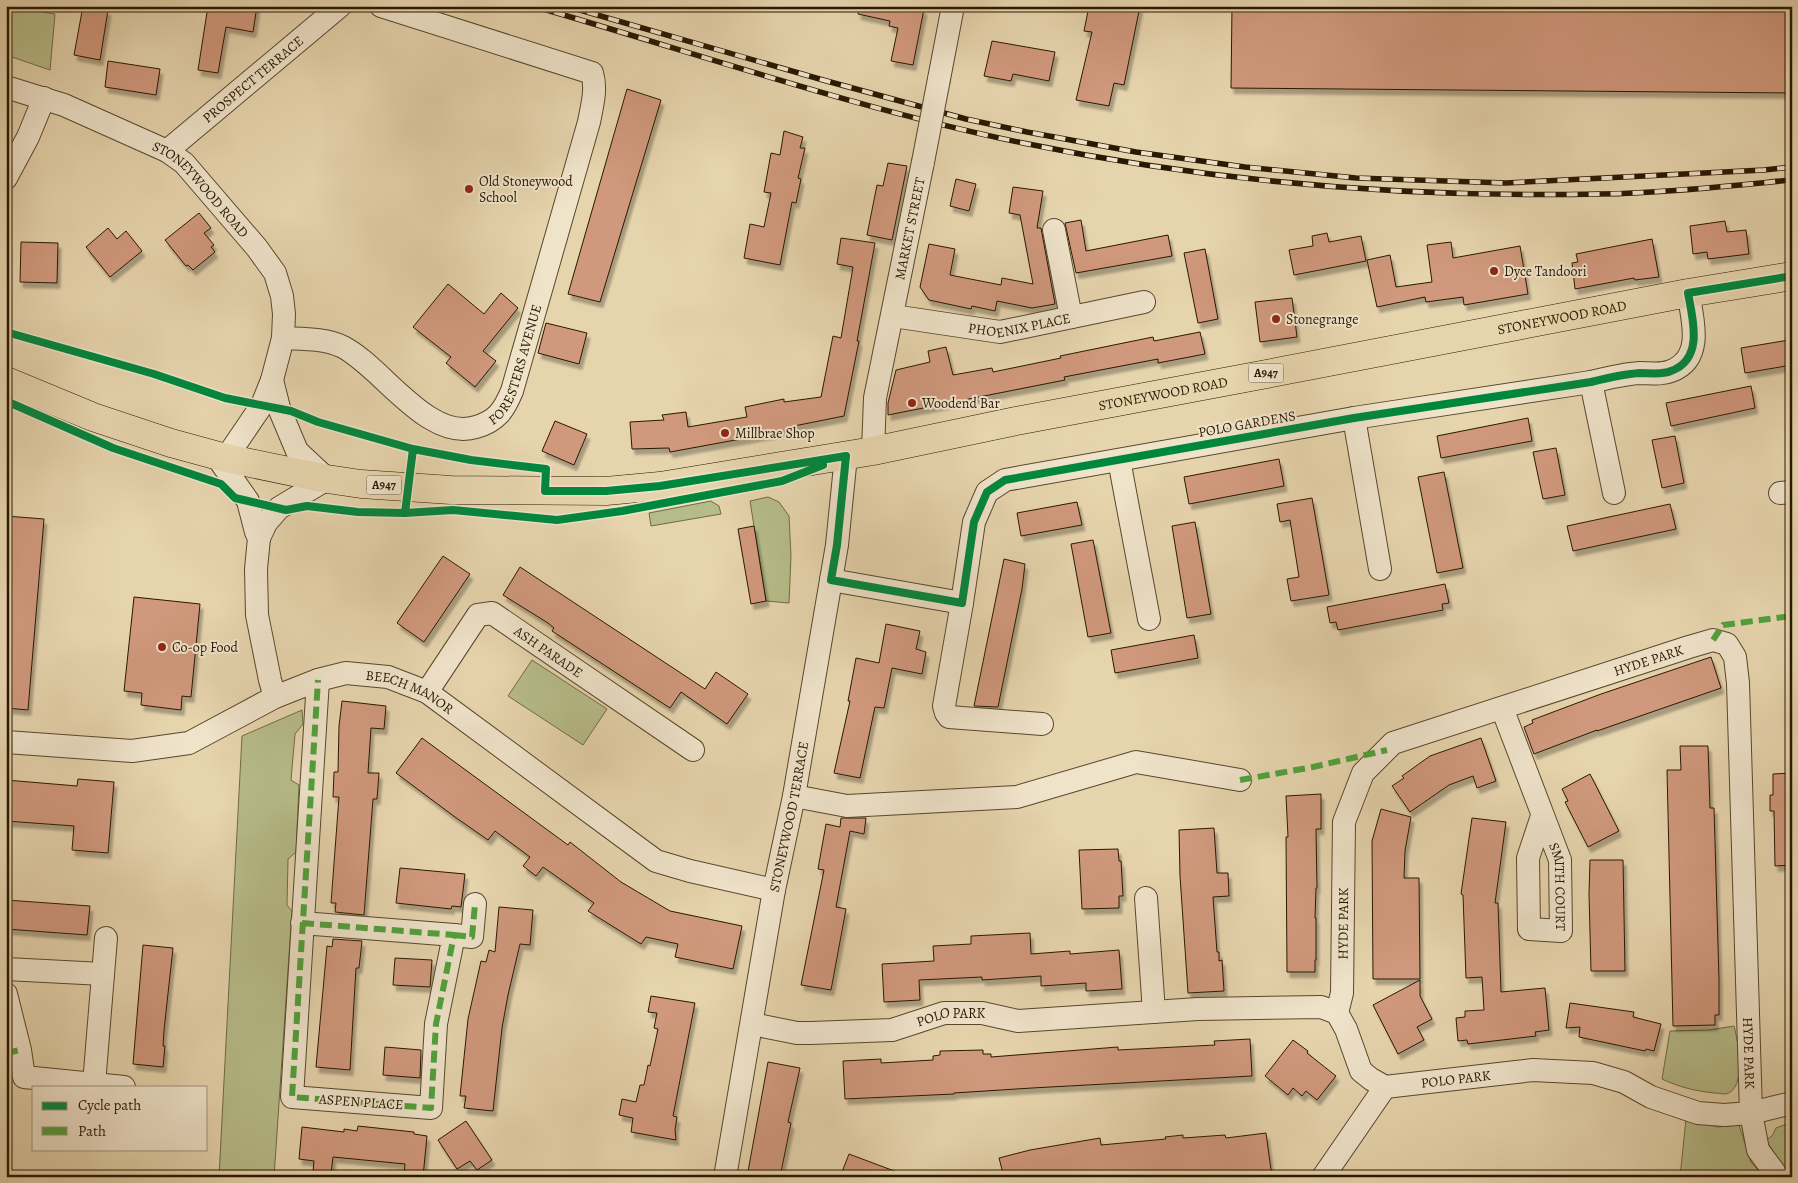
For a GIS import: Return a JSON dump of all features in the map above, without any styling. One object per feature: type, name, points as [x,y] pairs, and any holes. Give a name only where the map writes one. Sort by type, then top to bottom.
[{"type":"main road","name":"A947","points":[[1688,293],[1792,276]]},
{"type":"main road","name":"STONEYWOOD ROAD","points":[[846,456],[1016,421],[1688,293]]},
{"type":"main road","name":"A947","points":[[6,382],[125,428],[171,443],[220,456],[327,479],[361,484],[451,490],[606,491],[660,486],[846,456]]},
{"type":"street","name":"PROSPECT TERRACE","points":[[167,151],[340,6]]},
{"type":"street","name":"FORESTERS AVENUE","points":[[283,338],[316,340],[342,347],[364,362],[422,412],[442,425],[458,430],[471,429],[494,420],[507,403],[512,391],[589,122],[594,88],[592,73],[381,6]]},
{"type":"street","name":"MARKET STREET","points":[[872,451],[875,398],[893,316],[953,6]]},
{"type":"street","name":"STONEYWOOD ROAD","points":[[6,87],[64,104],[167,151],[184,162],[257,248],[275,274],[282,296],[284,314],[283,338],[272,380],[262,405],[220,456]]},
{"type":"street","points":[[6,178],[28,137],[44,98]]},
{"type":"street","points":[[1054,230],[1070,317]]},
{"type":"street","name":"POLO GARDENS","points":[[1042,724],[949,717],[944,706],[974,522],[987,492],[1006,480],[1354,418],[1591,382],[1627,374],[1670,372],[1684,364],[1692,352],[1694,330],[1688,293]]},
{"type":"street","name":"PHOENIX PLACE","points":[[893,316],[1000,332],[1144,302]]},
{"type":"street","name":"STONEYWOOD ROAD","points":[[272,380],[279,408],[297,451],[327,479]]},
{"type":"street","points":[[1591,382],[1614,493]]},
{"type":"street","points":[[1354,418],[1380,570]]},
{"type":"street","points":[[220,456],[248,501],[259,538]]},
{"type":"street","name":"STONEYWOOD TERRACE","points":[[725,1177],[774,890],[794,796],[837,545],[846,456]]},
{"type":"street","points":[[1119,460],[1149,619]]},
{"type":"street","points":[[275,697],[258,614],[256,569],[259,538],[266,523],[279,508],[327,479]]},
{"type":"street","points":[[831,580],[962,603]]},
{"type":"street","name":"ASH PARADE","points":[[427,692],[478,615],[492,613],[693,750]]},
{"type":"street","name":"HYDE PARK","points":[[1337,1013],[1342,993],[1344,822],[1363,773],[1393,743],[1713,640],[1727,644],[1735,656],[1738,693],[1751,1113],[1758,1150],[1778,1177]]},
{"type":"street","name":"BEECH MANOR","points":[[6,742],[132,751],[189,743],[275,697],[318,680],[346,673],[388,676],[427,692],[656,861],[690,871],[774,890]]},
{"type":"street","name":"ASPEN PLACE","points":[[318,680],[292,1097],[430,1108],[436,1024],[454,936]]},
{"type":"street","points":[[1502,708],[1542,816]]},
{"type":"street","points":[[794,796],[847,806],[1017,798],[1136,762],[1240,780]]},
{"type":"street","points":[[1146,898],[1154,1012]]},
{"type":"street","points":[[302,923],[472,937],[475,904]]},
{"type":"street","points":[[94,1084],[106,938]]},
{"type":"street","points":[[6,969],[103,974]]},
{"type":"street","points":[[6,994],[13,1052],[24,1078],[114,1086]]},
{"type":"street","name":"POLO PARK","points":[[752,1024],[797,1033],[810,1033],[892,1030],[944,1012],[982,1013],[1018,1021],[1198,1009],[1321,1007],[1337,1013]]},
{"type":"street","points":[[1323,1177],[1385,1087],[1361,1071],[1346,1029],[1337,1013]]},
{"type":"street","name":"POLO PARK","points":[[1385,1087],[1533,1070],[1593,1072],[1624,1082],[1651,1097],[1698,1113],[1724,1115],[1751,1113],[1792,1103]]},
{"type":"green space","points":[[6,6],[21,6],[21,9],[55,14],[50,70],[6,55]]},
{"type":"green space","points":[[768,497],[779,502],[789,516],[791,556],[789,603],[766,601],[750,501]]},
{"type":"green space","points":[[711,501],[719,506],[721,514],[651,526],[649,513]]},
{"type":"green space","points":[[532,660],[607,709],[583,745],[508,696]]},
{"type":"green space","points":[[302,710],[303,724],[295,734],[291,780],[299,785],[296,852],[288,859],[287,905],[292,911],[274,1177],[219,1177],[242,736]]},
{"type":"green space","points":[[1734,1026],[1739,1053],[1739,1074],[1733,1090],[1726,1094],[1700,1091],[1662,1079],[1670,1031],[1709,1030]]},
{"type":"green space","points":[[1686,1119],[1718,1127],[1739,1125],[1751,1162],[1764,1177],[1680,1177]]},
{"type":"green space","points":[[1792,1122],[1792,1177],[1782,1166],[1766,1140],[1772,1136],[1776,1128]]},
{"type":"building","points":[[83,6],[108,10],[100,60],[74,55]]},
{"type":"building","points":[[208,6],[257,6],[253,32],[226,27],[218,73],[198,70]]},
{"type":"building","points":[[859,6],[909,6],[924,9],[913,65],[891,61],[898,28],[889,26],[890,21],[858,14]]},
{"type":"building","points":[[1089,6],[1140,6],[1124,85],[1114,83],[1109,106],[1076,100],[1092,32],[1084,31]]},
{"type":"building","points":[[1232,6],[1792,6],[1792,93],[1231,88]]},
{"type":"building","points":[[992,41],[1055,52],[1049,81],[1013,74],[1011,81],[984,76]]},
{"type":"building","points":[[108,61],[160,69],[156,95],[105,87]]},
{"type":"building","points":[[627,89],[661,100],[600,302],[568,294]]},
{"type":"building","points":[[784,131],[803,137],[800,148],[805,148],[798,178],[801,179],[796,203],[792,202],[780,265],[744,258],[750,224],[764,227],[771,193],[764,192],[771,153],[780,155]]},
{"type":"building","points":[[888,163],[907,166],[892,240],[867,235],[877,185],[883,186]]},
{"type":"building","points":[[956,179],[976,184],[969,211],[950,206]]},
{"type":"building","points":[[1013,187],[1043,191],[1037,228],[1041,228],[1055,304],[1032,308],[997,301],[995,311],[972,306],[971,309],[929,300],[920,287],[929,244],[955,249],[950,275],[1001,285],[1002,278],[1033,284],[1020,215],[1009,213]]},
{"type":"building","points":[[199,213],[211,228],[204,233],[214,245],[211,247],[215,252],[193,270],[188,265],[186,266],[165,240]]},
{"type":"building","points":[[1081,220],[1086,251],[1168,235],[1172,256],[1076,273],[1065,223]]},
{"type":"building","points":[[1725,221],[1727,232],[1746,230],[1749,254],[1708,259],[1707,252],[1693,254],[1690,226]]},
{"type":"building","points":[[108,228],[117,239],[126,231],[142,251],[110,277],[86,247]]},
{"type":"building","points":[[1327,233],[1329,242],[1361,236],[1366,261],[1294,275],[1289,250],[1313,246],[1312,236]]},
{"type":"building","points":[[841,238],[875,243],[857,341],[859,341],[844,416],[789,427],[790,430],[670,452],[669,448],[632,449],[630,422],[664,420],[662,415],[686,412],[688,427],[747,417],[745,407],[784,399],[784,402],[821,397],[833,336],[841,338],[853,267],[837,264]]},
{"type":"building","points":[[1652,239],[1659,277],[1635,280],[1634,278],[1575,289],[1572,263],[1578,262],[1576,254]]},
{"type":"building","points":[[21,242],[58,243],[57,283],[20,282]]},
{"type":"building","points":[[1451,242],[1453,258],[1520,246],[1528,294],[1464,305],[1463,297],[1426,302],[1425,297],[1377,307],[1367,260],[1390,255],[1396,287],[1432,282],[1427,245]]},
{"type":"building","points":[[1205,249],[1218,319],[1198,323],[1184,253]]},
{"type":"building","points":[[448,284],[484,314],[501,293],[518,308],[483,351],[496,361],[475,387],[446,363],[451,357],[413,327]]},
{"type":"building","name":"Stonegrange","points":[[1292,298],[1297,337],[1260,342],[1255,302]]},
{"type":"building","points":[[546,323],[587,333],[579,364],[538,353]]},
{"type":"building","points":[[1200,332],[1205,354],[1158,363],[1158,359],[1064,377],[1065,380],[888,415],[888,403],[896,370],[930,362],[928,351],[946,347],[953,375],[992,368],[993,372],[1153,337],[1154,341]]},
{"type":"building","points":[[1789,340],[1792,365],[1745,373],[1741,348]]},
{"type":"building","points":[[1751,386],[1755,408],[1671,426],[1666,403]]},
{"type":"building","points":[[1528,418],[1532,441],[1441,458],[1437,436]]},
{"type":"building","points":[[555,421],[587,434],[574,465],[542,451]]},
{"type":"building","points":[[1675,436],[1684,483],[1662,488],[1652,440]]},
{"type":"building","points":[[1556,448],[1565,495],[1543,499],[1533,452]]},
{"type":"building","points":[[1279,459],[1284,486],[1189,504],[1184,477]]},
{"type":"building","points":[[1444,472],[1463,568],[1437,573],[1418,477]]},
{"type":"building","points":[[1312,498],[1329,595],[1291,601],[1287,579],[1299,577],[1290,520],[1280,522],[1277,504]]},
{"type":"building","points":[[1077,502],[1082,525],[1021,536],[1017,513]]},
{"type":"building","points":[[1670,504],[1676,529],[1573,551],[1567,526]]},
{"type":"building","points":[[6,516],[44,519],[28,710],[6,708]]},
{"type":"building","points":[[1195,522],[1211,614],[1187,618],[1172,526]]},
{"type":"building","points":[[754,526],[766,601],[751,604],[738,529]]},
{"type":"building","points":[[1093,540],[1111,633],[1088,637],[1071,544]]},
{"type":"building","points":[[443,556],[470,574],[424,642],[397,623]]},
{"type":"building","points":[[1004,559],[1025,564],[1022,589],[998,707],[974,706]]},
{"type":"building","points":[[520,567],[705,689],[716,672],[748,694],[727,724],[681,692],[670,708],[552,631],[554,628],[548,623],[503,595]]},
{"type":"building","points":[[1445,584],[1449,603],[1442,604],[1443,610],[1338,630],[1336,622],[1330,623],[1327,607]]},
{"type":"building","name":"Co-op Food","points":[[134,597],[200,604],[191,697],[182,696],[181,710],[141,705],[142,693],[124,691]]},
{"type":"building","points":[[886,624],[920,631],[916,649],[926,652],[922,674],[892,668],[884,708],[875,707],[860,778],[834,773],[850,701],[848,701],[856,658],[879,663]]},
{"type":"building","points":[[1194,635],[1198,658],[1115,673],[1111,650]]},
{"type":"building","points":[[1711,657],[1721,688],[1597,730],[1534,754],[1524,727],[1533,723],[1532,720],[1601,694]]},
{"type":"building","points":[[342,701],[386,706],[384,729],[371,728],[368,773],[379,773],[377,799],[373,799],[364,915],[335,912],[336,903],[331,903],[339,797],[333,797],[334,772],[338,772],[339,726]]},
{"type":"building","points":[[422,738],[568,845],[570,842],[621,882],[670,911],[742,926],[733,969],[675,957],[678,944],[646,937],[641,944],[588,911],[594,903],[543,867],[536,876],[523,866],[530,857],[495,831],[488,840],[455,817],[396,773]]},
{"type":"building","points":[[1481,738],[1496,781],[1477,788],[1473,776],[1449,785],[1410,812],[1392,786],[1404,778],[1402,776],[1430,756]]},
{"type":"building","points":[[1680,746],[1708,746],[1710,808],[1714,808],[1719,980],[1719,1015],[1715,1015],[1715,1025],[1673,1026],[1667,770],[1681,770]]},
{"type":"building","points":[[1792,773],[1792,865],[1775,866],[1774,811],[1770,811],[1770,795],[1773,795],[1773,774]]},
{"type":"building","points":[[1590,774],[1619,831],[1588,847],[1565,802],[1568,801],[1562,789]]},
{"type":"building","points":[[78,779],[114,782],[108,853],[72,850],[74,826],[6,821],[6,780],[77,786]]},
{"type":"building","points":[[1321,794],[1321,829],[1316,829],[1315,972],[1287,972],[1286,837],[1288,837],[1286,796]]},
{"type":"building","points":[[1381,809],[1411,817],[1405,851],[1404,878],[1419,878],[1420,979],[1373,979],[1372,841]]},
{"type":"building","points":[[841,818],[866,818],[864,834],[850,831],[836,907],[846,909],[831,990],[801,985],[824,870],[818,869],[826,824],[840,827]]},
{"type":"building","points":[[1472,818],[1506,822],[1495,903],[1498,903],[1501,992],[1545,988],[1549,1030],[1535,1032],[1536,1036],[1468,1044],[1467,1040],[1458,1041],[1456,1018],[1465,1017],[1465,1011],[1484,1010],[1482,977],[1466,978],[1463,895],[1461,894]]},
{"type":"building","points":[[1214,828],[1217,873],[1228,873],[1229,896],[1213,897],[1217,952],[1219,952],[1219,961],[1222,960],[1224,991],[1188,993],[1180,876],[1179,830]]},
{"type":"building","points":[[1118,849],[1119,861],[1121,861],[1123,896],[1119,896],[1119,908],[1082,909],[1079,850]]},
{"type":"building","points":[[1590,860],[1623,860],[1625,971],[1591,971]]},
{"type":"building","points":[[400,868],[465,874],[461,907],[452,906],[451,909],[396,903]]},
{"type":"building","points":[[6,900],[90,906],[87,935],[6,929]]},
{"type":"building","points":[[499,907],[533,910],[530,945],[520,944],[508,995],[502,1028],[493,1111],[464,1108],[466,1096],[460,1096],[468,1019],[481,961],[486,962],[489,950],[495,952]]},
{"type":"building","points":[[1030,933],[1031,954],[1070,951],[1070,954],[1119,950],[1122,989],[1086,991],[1086,983],[1041,986],[1041,976],[982,980],[982,977],[919,980],[920,1000],[884,1002],[882,964],[934,961],[933,946],[971,944],[971,936]]},
{"type":"building","points":[[333,939],[362,941],[359,968],[356,968],[350,1070],[316,1067],[327,946],[332,947]]},
{"type":"building","points":[[143,945],[173,948],[164,1030],[163,1067],[133,1064]]},
{"type":"building","points":[[395,958],[432,960],[430,987],[393,985]]},
{"type":"building","points":[[1420,980],[1420,996],[1432,1019],[1417,1027],[1424,1040],[1398,1054],[1373,1005]]},
{"type":"building","points":[[651,996],[695,1003],[673,1116],[677,1117],[676,1140],[631,1132],[633,1118],[619,1115],[622,1099],[636,1102],[640,1085],[644,1085],[648,1065],[650,1066],[658,1029],[654,1028],[657,1013],[648,1012]]},
{"type":"building","points":[[1570,1003],[1634,1012],[1633,1017],[1661,1024],[1654,1051],[1646,1049],[1645,1051],[1579,1037],[1580,1027],[1566,1028]]},
{"type":"building","points":[[1250,1039],[1252,1076],[845,1099],[843,1061],[881,1059],[881,1063],[933,1060],[933,1056],[940,1055],[940,1051],[983,1050],[983,1054],[991,1054],[991,1057],[1118,1047],[1118,1050],[1215,1045],[1214,1041]]},
{"type":"building","points":[[1293,1040],[1336,1076],[1317,1100],[1306,1091],[1302,1096],[1293,1088],[1288,1095],[1265,1076]]},
{"type":"building","points":[[385,1047],[421,1050],[420,1078],[383,1075]]},
{"type":"building","points":[[768,1062],[800,1068],[788,1122],[791,1123],[780,1177],[747,1177]]},
{"type":"building","points":[[466,1121],[492,1160],[477,1170],[470,1161],[457,1169],[438,1140]]},
{"type":"building","points":[[358,1126],[414,1132],[414,1134],[427,1136],[423,1177],[404,1177],[405,1164],[333,1157],[331,1174],[313,1172],[314,1161],[299,1159],[302,1127],[344,1132],[344,1129],[357,1131]]},
{"type":"building","points":[[1266,1133],[1272,1177],[1004,1177],[999,1158],[1030,1150],[1100,1138],[1101,1145],[1166,1139],[1165,1137],[1183,1135],[1183,1138],[1225,1135],[1226,1138]]},
{"type":"building","points":[[849,1154],[905,1175],[905,1177],[840,1177]]},
{"type":"railway","points":[[533,6],[899,114],[1023,143],[1094,157],[1166,168],[1310,185],[1382,190],[1527,195],[1696,189],[1792,180]]},
{"type":"railway","points":[[566,6],[966,119],[1136,152],[1245,167],[1356,178],[1506,183],[1792,167]]},
{"type":"marked path","points":[[1713,640],[1723,625],[1792,616]]},
{"type":"marked path","points":[[302,923],[454,935],[436,1024],[431,1108],[292,1097],[318,680]]},
{"type":"marked path","points":[[1240,780],[1313,767],[1387,750]]},
{"type":"marked path","points":[[454,935],[472,937],[475,904]]},
{"type":"marked path","points":[[6,1053],[20,1050]]},
{"type":"cycle path","points":[[846,456],[837,545],[831,580],[962,603],[974,522],[987,492],[1005,480],[1354,418],[1591,382],[1628,374],[1671,371],[1688,358],[1692,348],[1694,326],[1688,293],[1792,276]]},
{"type":"cycle path","points":[[6,332],[154,374],[225,398],[291,411],[318,422],[413,449],[471,460],[546,469],[545,491],[606,491],[660,486],[846,456]]},
{"type":"cycle path","points":[[6,401],[113,448],[221,484],[235,498],[286,510],[307,506],[358,512],[405,513],[453,510],[557,520],[622,511],[782,481],[823,465]]},
{"type":"cycle path","points":[[405,513],[413,449]]},
{"type":"place","name":"Old Stoneywood School","points":[[469,189]]},
{"type":"place","name":"Dyce Tandoori","points":[[1494,271]]},
{"type":"place","name":"Stonegrange","points":[[1276,319]]},
{"type":"place","name":"Woodend Bar","points":[[912,403]]},
{"type":"place","name":"Millbrae Shop","points":[[725,433]]},
{"type":"place","name":"Co-op Food","points":[[162,647]]}]
